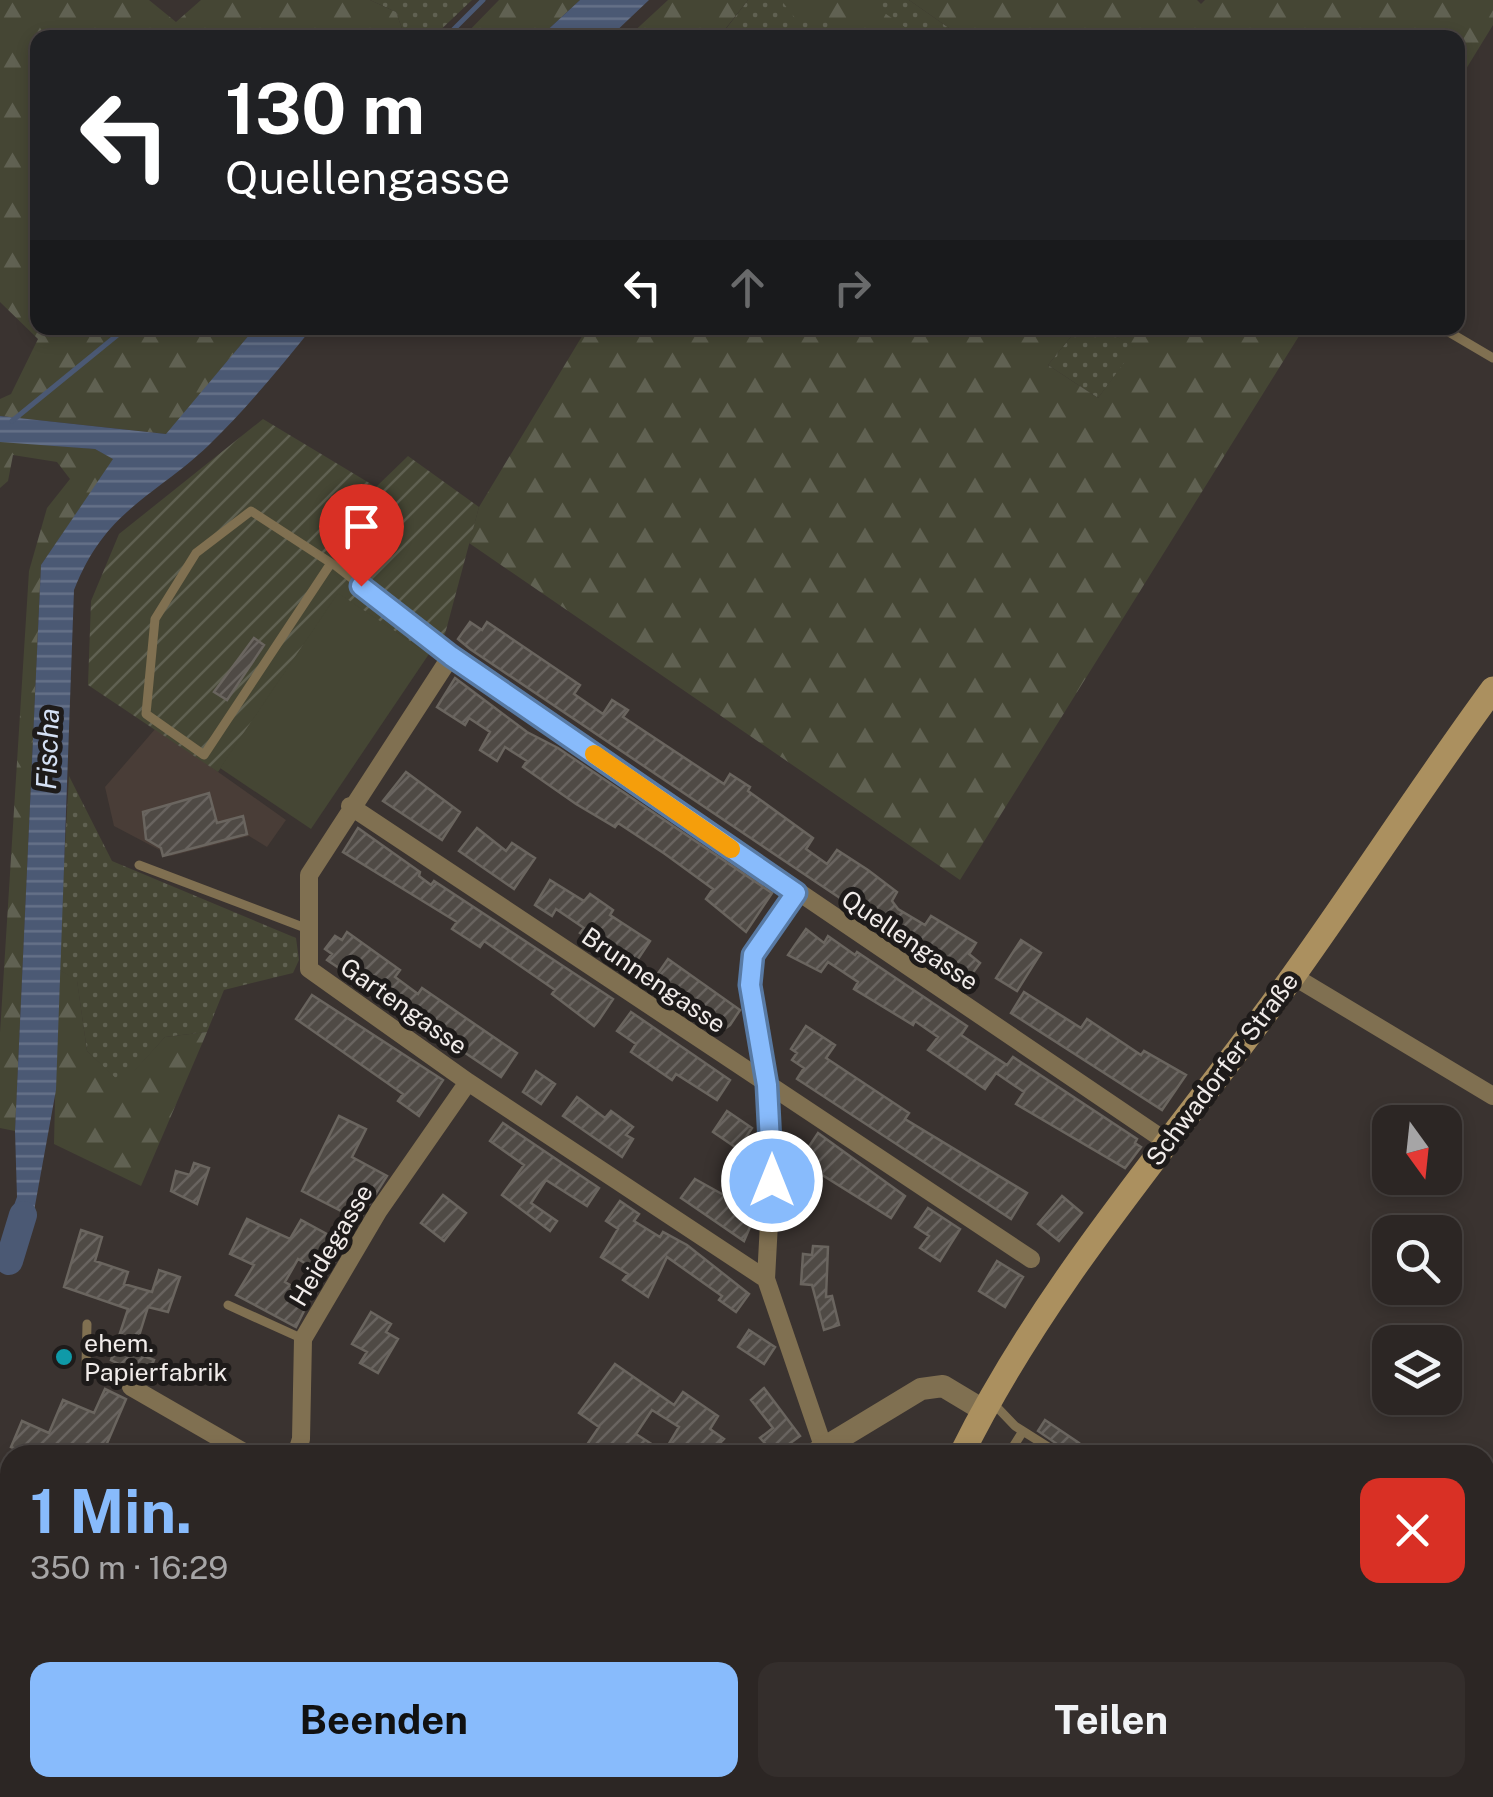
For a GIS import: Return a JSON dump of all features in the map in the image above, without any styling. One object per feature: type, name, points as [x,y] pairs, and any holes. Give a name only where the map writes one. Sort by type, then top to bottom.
[{"type":"main road","name":"Schwadorfer Straße","points":[[965,1445],[1049,1300],[1293,976],[1493,690]]},
{"type":"street","name":"Gartengasse","points":[[451,656],[350,806],[309,875],[309,970],[468,1082],[766,1279]]},
{"type":"street","name":"Quellengasse","points":[[451,656],[1167,1142]]},
{"type":"street","name":"Brunnengasse","points":[[350,806],[1031,1259]]},
{"type":"street","points":[[796,893],[753,955],[750,985],[773,1148],[766,1279],[816,1445]]},
{"type":"street","points":[[1293,976],[1493,1096]]},
{"type":"street","name":"Heidegasse","points":[[299,1445],[304,1339],[379,1210],[468,1082]]},
{"type":"street","points":[[828,1445],[922,1389],[943,1386],[986,1405]]},
{"type":"street","points":[[131,1387],[232,1445]]},
{"type":"lane","points":[[1454,335],[1493,358]]},
{"type":"lane","name":"Quellengasse","points":[[334,564],[204,755],[146,714],[154,619],[196,553],[250,511],[334,564],[451,656]]},
{"type":"lane","points":[[140,865],[308,929]]},
{"type":"lane","points":[[228,1305],[304,1339]]},
{"type":"lane","points":[[86,1324],[86,1364],[131,1387]]},
{"type":"lane","points":[[986,1405],[1045,1445]]},
{"type":"lane","points":[[1014,1445],[1022,1431]]},
{"type":"shaded area","points":[[156,728],[286,820],[267,847],[249,836],[171,856],[114,826],[105,787]]},
{"type":"green space","points":[[0,0],[149,0],[176,22],[201,0],[370,0],[396,12],[402,30],[30,30],[30,331],[0,302]]},
{"type":"green space","points":[[370,0],[472,0],[440,30],[402,30],[396,12]]},
{"type":"green space","points":[[499,0],[580,0],[548,30],[470,30]]},
{"type":"green space","points":[[668,0],[748,0],[724,30],[636,30]]},
{"type":"green space","points":[[748,0],[909,0],[952,30],[725,30]]},
{"type":"green space","points":[[781,0],[866,0],[909,30],[846,30],[825,18],[795,18]]},
{"type":"green space","points":[[909,0],[1197,0],[1201,4],[1205,0],[1493,0],[1493,25],[1465,71],[1465,30],[952,30]]},
{"type":"green space","points":[[34,335],[249,335],[167,434],[0,416],[0,399],[11,394],[38,339]]},
{"type":"green space","points":[[583,335],[1072,335],[1048,365],[1098,398],[1135,348],[1114,335],[1300,335],[960,880],[469,543],[479,507]]},
{"type":"green space","points":[[1072,335],[1114,335],[1136,348],[1098,398],[1048,365]]},
{"type":"green space","points":[[263,419],[376,487],[408,456],[479,507],[445,634],[429,654],[338,594],[218,772],[88,685],[91,601],[119,534]]},
{"type":"green space","points":[[0,442],[95,449],[114,459],[41,565],[15,1131],[0,1128],[0,1033],[29,571],[47,508],[70,479],[57,462],[13,455],[8,481],[0,488]]},
{"type":"green space","points":[[338,593],[429,654],[311,829],[220,768]]},
{"type":"green space","points":[[69,776],[112,861],[296,938],[299,960],[293,973],[224,990],[207,1032],[165,1037],[122,1085],[87,1051],[77,981],[58,969]]},
{"type":"green space","points":[[58,969],[77,980],[87,1051],[122,1084],[165,1037],[207,1032],[141,1186],[54,1144]]},
{"type":"water","points":[[580,0],[649,0],[617,30],[548,30]]},
{"type":"water","points":[[249,335],[306,335],[209,445],[116,523],[87,563],[74,590],[56,1090],[32,1222],[17,1252],[0,1244],[17,1197],[15,1131],[41,565],[113,459],[95,449],[0,442],[0,416],[166,434]]},
{"type":"building","points":[[470,622],[482,630],[487,622],[580,685],[574,694],[603,714],[612,700],[628,710],[623,717],[724,784],[730,774],[750,787],[748,791],[813,838],[806,849],[827,864],[837,850],[868,870],[897,892],[892,901],[898,909],[925,925],[931,916],[976,943],[969,954],[980,963],[966,982],[816,882],[470,649],[458,639]]},
{"type":"building","points":[[254,638],[264,645],[227,700],[214,692]]},
{"type":"building","points":[[455,678],[527,732],[558,748],[772,893],[746,932],[706,899],[713,889],[665,854],[618,823],[615,827],[576,804],[523,767],[527,761],[505,747],[497,761],[480,750],[490,732],[469,718],[465,725],[437,707]]},
{"type":"building","points":[[406,772],[460,812],[442,840],[383,801]]},
{"type":"building","points":[[209,793],[217,823],[243,816],[247,834],[163,856],[161,848],[146,839],[143,812]]},
{"type":"building","points":[[358,828],[420,872],[419,876],[431,885],[434,881],[613,999],[599,1020],[594,1026],[552,994],[555,990],[484,941],[480,947],[452,929],[457,922],[343,852]]},
{"type":"building","points":[[477,828],[506,851],[512,843],[535,858],[514,889],[459,851]]},
{"type":"building","points":[[550,880],[584,901],[590,894],[613,910],[610,915],[650,941],[632,968],[580,933],[584,928],[556,909],[552,916],[535,905]]},
{"type":"building","points":[[806,929],[824,943],[828,936],[855,955],[857,952],[967,1026],[961,1035],[1007,1065],[1013,1057],[1137,1139],[1135,1143],[1141,1147],[1125,1168],[1016,1104],[1024,1092],[996,1073],[985,1089],[928,1050],[938,1037],[854,989],[858,982],[828,962],[821,972],[788,955]]},
{"type":"building","points":[[347,932],[400,970],[395,977],[418,994],[422,988],[517,1053],[501,1077],[327,960],[332,954],[325,949],[335,936],[342,940]]},
{"type":"building","points":[[1021,940],[1041,953],[1017,991],[996,978]]},
{"type":"building","points":[[668,959],[740,1010],[730,1025],[723,1030],[657,985],[650,985]]},
{"type":"building","points":[[1024,992],[1081,1028],[1087,1019],[1141,1055],[1144,1051],[1186,1075],[1162,1110],[1011,1013]]},
{"type":"building","points":[[312,995],[443,1080],[419,1116],[398,1101],[403,1094],[296,1019]]},
{"type":"building","points":[[631,1012],[730,1080],[717,1100],[676,1074],[672,1080],[631,1052],[636,1044],[617,1031]]},
{"type":"building","points":[[806,1026],[835,1045],[826,1058],[909,1113],[905,1119],[1027,1193],[1011,1219],[797,1079],[804,1068],[792,1060],[797,1053],[791,1049]]},
{"type":"building","points":[[536,1071],[555,1084],[541,1104],[523,1092]]},
{"type":"building","points":[[577,1097],[605,1118],[611,1111],[633,1127],[626,1135],[633,1139],[622,1157],[563,1116]]},
{"type":"building","points":[[727,1111],[752,1128],[738,1149],[713,1132]]},
{"type":"building","points":[[339,1116],[366,1129],[352,1157],[387,1176],[359,1220],[302,1191]]},
{"type":"building","points":[[503,1123],[599,1188],[587,1206],[546,1180],[531,1203],[557,1221],[550,1231],[502,1195],[524,1165],[490,1141]]},
{"type":"building","points":[[818,1133],[905,1196],[891,1218],[808,1166],[812,1160],[804,1154]]},
{"type":"building","points":[[194,1163],[209,1168],[197,1204],[171,1191],[176,1171],[190,1175]]},
{"type":"building","points":[[695,1179],[756,1213],[744,1241],[681,1198]]},
{"type":"building","points":[[443,1195],[466,1213],[444,1241],[421,1223]]},
{"type":"building","points":[[1062,1196],[1082,1213],[1059,1241],[1038,1224]]},
{"type":"building","points":[[620,1201],[639,1214],[634,1221],[660,1237],[663,1232],[687,1245],[749,1294],[736,1312],[719,1300],[722,1296],[667,1257],[648,1297],[623,1280],[628,1274],[601,1257],[618,1229],[606,1221]]},
{"type":"building","points":[[928,1208],[960,1229],[940,1261],[920,1248],[929,1236],[915,1227]]},
{"type":"building","points":[[247,1219],[290,1239],[301,1220],[345,1244],[326,1276],[298,1259],[285,1282],[311,1297],[296,1327],[236,1295],[254,1265],[230,1254]]},
{"type":"building","points":[[81,1230],[102,1237],[95,1261],[128,1272],[124,1284],[152,1292],[159,1270],[180,1277],[168,1312],[148,1307],[134,1352],[154,1360],[147,1378],[111,1360],[128,1309],[64,1287]]},
{"type":"building","points":[[813,1246],[828,1247],[826,1297],[832,1296],[839,1325],[824,1330],[812,1285],[801,1284],[803,1254],[812,1255]]},
{"type":"building","points":[[997,1261],[1023,1277],[1005,1307],[979,1291]]},
{"type":"building","points":[[371,1312],[391,1324],[386,1332],[398,1339],[378,1373],[360,1363],[367,1352],[352,1344]]},
{"type":"building","points":[[749,1330],[775,1347],[764,1364],[738,1347]]},
{"type":"building","points":[[615,1364],[674,1405],[683,1392],[718,1416],[710,1429],[724,1439],[718,1445],[668,1445],[679,1427],[652,1410],[636,1434],[653,1445],[587,1445],[599,1427],[579,1413]]},
{"type":"building","points":[[764,1388],[800,1436],[788,1445],[767,1445],[760,1438],[773,1428],[751,1400]]},
{"type":"building","points":[[105,1389],[126,1399],[106,1445],[12,1445],[22,1421],[49,1433],[63,1400],[94,1413]]},
{"type":"building","points":[[1045,1420],[1079,1443],[1058,1445],[1038,1431]]},
{"type":"waterway","points":[[453,30],[483,0]]},
{"type":"waterway","points":[[12,421],[117,335]]},
{"type":"waterway","name":"Fischa","points":[[9,1261],[23,1215]]},
{"type":"slow traffic","points":[[594,754],[731,849]]},
{"type":"place","name":"ehem. Papierfabrik","points":[[64,1357]]},
{"type":"route","points":[[361,586],[451,656],[796,893],[753,955],[750,985],[767,1085],[772,1181]]}]
